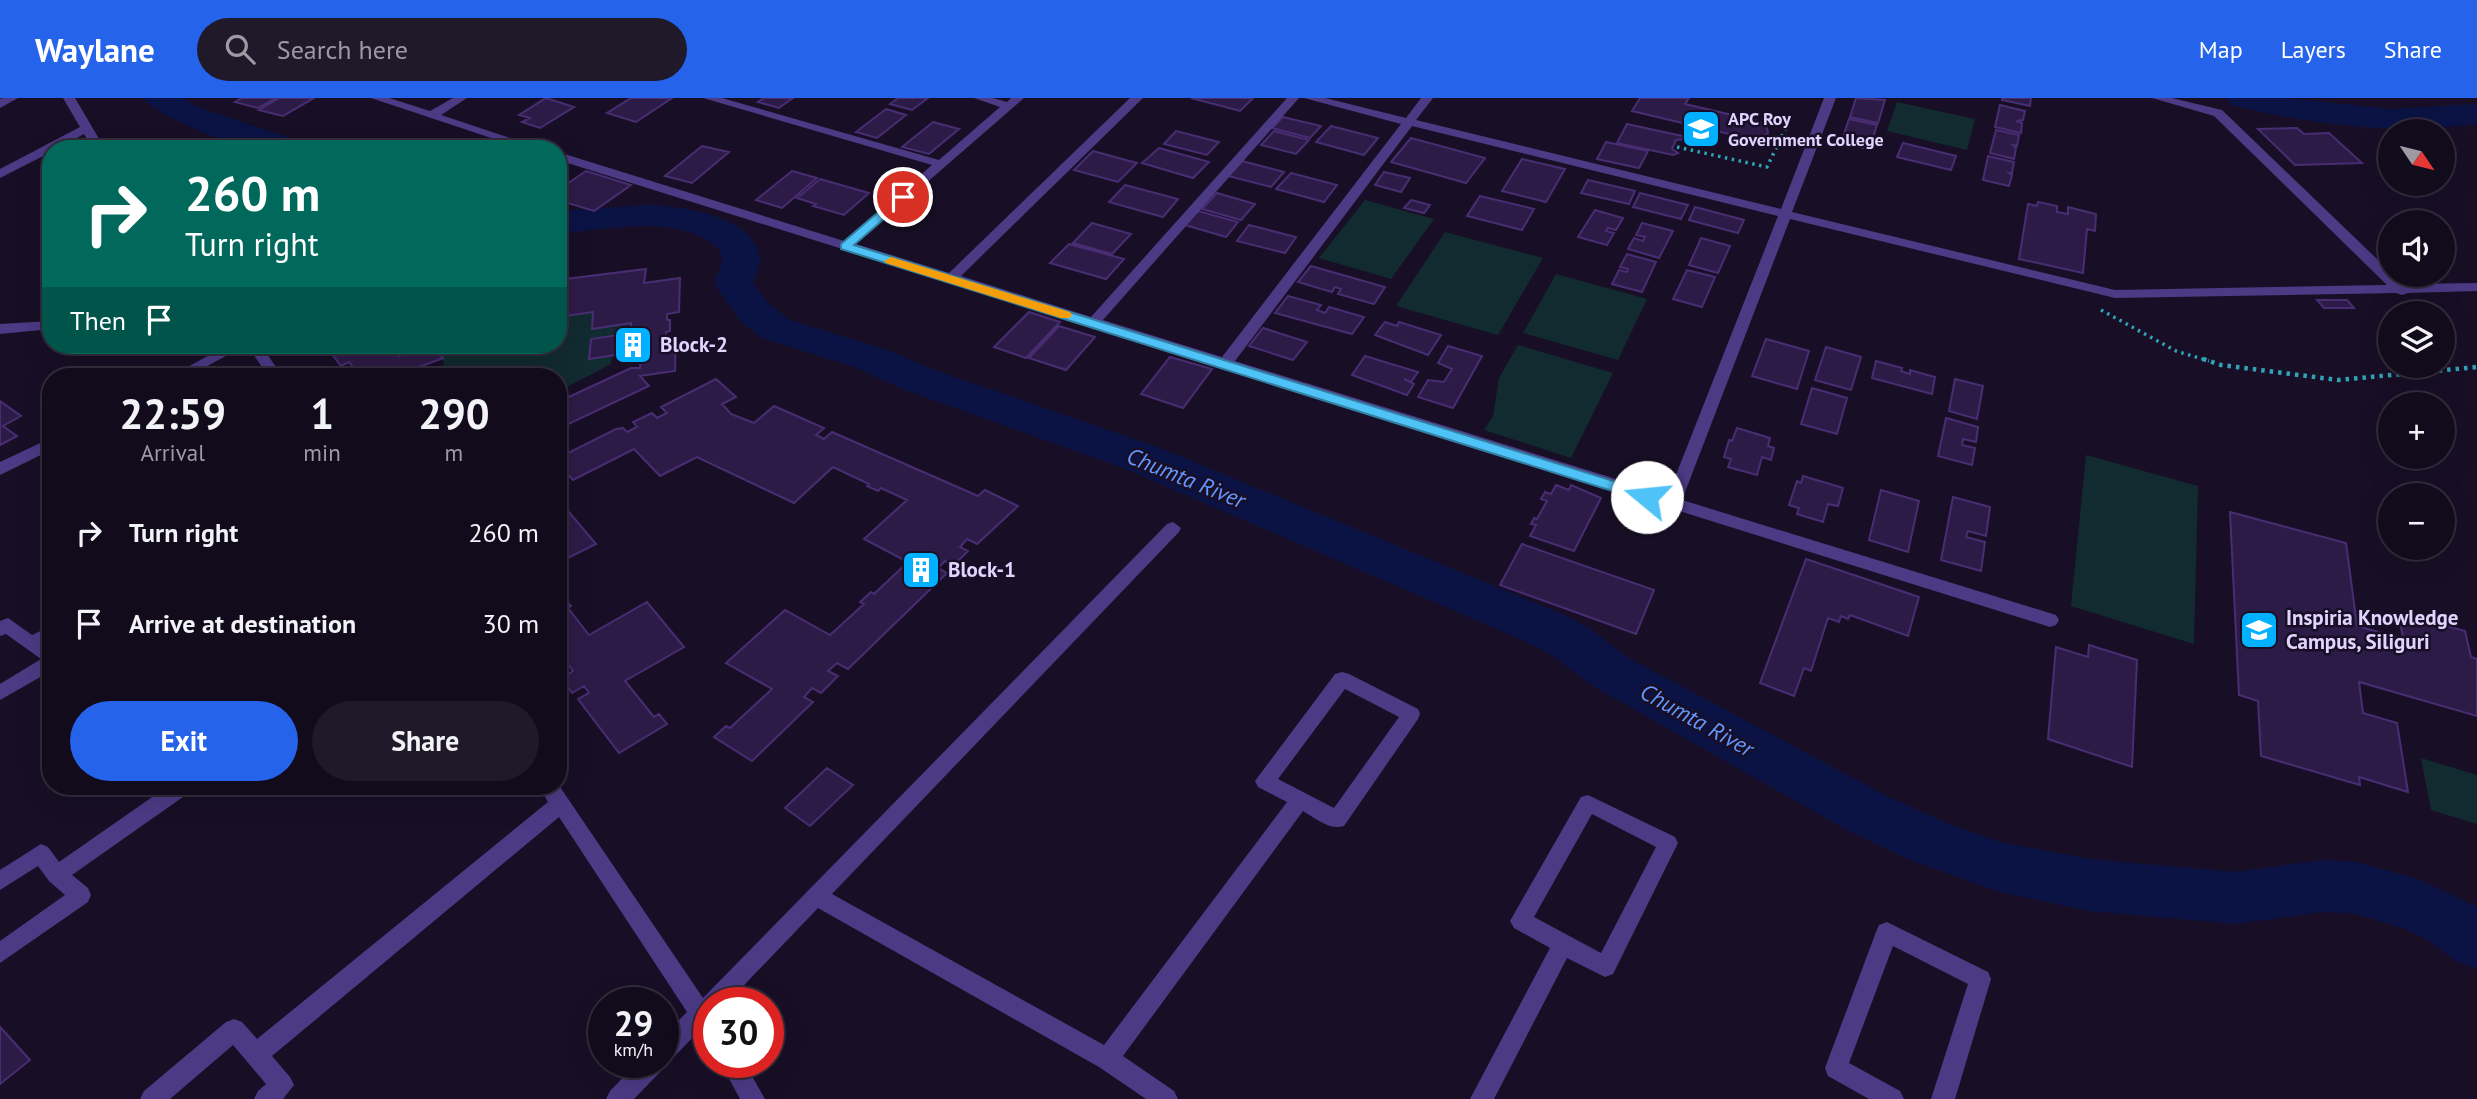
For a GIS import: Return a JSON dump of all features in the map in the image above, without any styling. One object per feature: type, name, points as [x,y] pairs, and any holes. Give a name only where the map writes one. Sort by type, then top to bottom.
[{"type":"street","points":[[0,104],[12,98]]},
{"type":"street","points":[[69,98],[94,140]]},
{"type":"street","points":[[377,98],[509,140]]},
{"type":"street","points":[[432,115],[461,98]]},
{"type":"street","points":[[709,98],[941,164]]},
{"type":"street","points":[[980,98],[1014,102]]},
{"type":"street","points":[[950,279],[1137,98]]},
{"type":"street","points":[[1092,324],[1293,98]]},
{"type":"street","points":[[1310,98],[2115,294],[2402,291],[2477,287]]},
{"type":"street","points":[[1224,365],[1427,98]]},
{"type":"street","points":[[1672,505],[1830,98]]},
{"type":"street","points":[[2158,98],[2218,113],[2402,291]]},
{"type":"street","points":[[845,247],[1014,102]]},
{"type":"street","points":[[65,140],[88,128]]},
{"type":"street","points":[[0,174],[42,152]]},
{"type":"street","points":[[567,159],[1672,505],[2050,620]]},
{"type":"street","points":[[0,328],[42,326]]},
{"type":"street","points":[[194,368],[221,354]]},
{"type":"street","points":[[0,469],[42,448]]},
{"type":"street","points":[[731,987],[816,895],[1174,528]]},
{"type":"street","points":[[0,629],[8,625],[42,651]]},
{"type":"street","points":[[31,644],[42,637]]},
{"type":"street","points":[[0,693],[42,667]]},
{"type":"street","points":[[1342,680],[1411,714],[1337,820],[1300,800],[1265,780],[1342,680]]},
{"type":"street","points":[[56,875],[170,795]]},
{"type":"street","points":[[254,1056],[554,795]]},
{"type":"street","points":[[556,795],[693,991]]},
{"type":"street","points":[[1107,1059],[1300,800]]},
{"type":"street","points":[[1588,803],[1668,843],[1605,967],[1563,944],[1521,920],[1588,803]]},
{"type":"street","points":[[0,881],[41,853],[56,875],[81,895],[0,953]]},
{"type":"street","points":[[816,895],[1107,1059],[1166,1099]]},
{"type":"street","points":[[1886,1098],[1836,1069],[1886,932],[1980,979],[1943,1099]]},
{"type":"street","points":[[1482,1099],[1563,944]]},
{"type":"street","points":[[679,1038],[693,1025]]},
{"type":"street","points":[[152,1099],[234,1031],[282,1085],[267,1099]]},
{"type":"street","points":[[618,1099],[638,1078]]},
{"type":"street","points":[[741,1078],[753,1099]]},
{"type":"path","points":[[1678,147],[1767,167],[1788,123]]},
{"type":"path","points":[[2080,285],[2090,300],[2110,317],[2176,351],[2221,365],[2338,380],[2477,367]]},
{"type":"green space","points":[[1897,102],[1975,119],[1967,150],[1887,131]]},
{"type":"green space","points":[[1365,200],[1434,219],[1391,279],[1319,258]]},
{"type":"green space","points":[[1445,232],[1543,258],[1498,335],[1396,306]]},
{"type":"green space","points":[[1556,274],[1647,299],[1618,360],[1523,333]]},
{"type":"green space","points":[[593,312],[592,329],[631,323],[631,333],[591,339],[590,359],[612,356],[611,364],[567,386],[567,368],[438,368],[445,364],[438,354],[567,354],[567,316]]},
{"type":"green space","points":[[1518,345],[1613,373],[1571,458],[1484,430],[1493,416],[1499,378]]},
{"type":"green space","points":[[2086,455],[2198,486],[2194,644],[2071,606]]},
{"type":"green space","points":[[2421,758],[2477,775],[2477,824],[2431,810]]},
{"type":"building","points":[[242,98],[276,98],[258,108],[235,102]]},
{"type":"building","points":[[279,98],[314,98],[283,116],[259,110]]},
{"type":"building","points":[[546,98],[574,107],[540,128],[522,122],[530,118],[519,115]]},
{"type":"building","points":[[631,98],[672,98],[636,122],[607,113]]},
{"type":"building","points":[[764,98],[793,98],[779,108],[758,102]]},
{"type":"building","points":[[898,98],[928,98],[912,110],[890,104]]},
{"type":"building","points":[[1191,98],[1253,98],[1240,111]]},
{"type":"building","points":[[1640,98],[1689,98],[1685,104],[1758,121],[1767,127],[1768,133],[1762,138],[1750,139],[1632,111]]},
{"type":"building","points":[[1856,98],[1885,100],[1878,123],[1850,117]]},
{"type":"building","points":[[2031,98],[2030,106],[2002,100]]},
{"type":"building","points":[[2000,105],[2025,111],[2023,120],[2016,121],[2022,123],[2021,133],[1995,127]]},
{"type":"building","points":[[886,109],[906,115],[877,138],[856,132]]},
{"type":"building","points":[[1283,117],[1321,126],[1310,138],[1272,128]]},
{"type":"building","points":[[1849,119],[1877,125],[1869,149],[1841,143]]},
{"type":"building","points":[[933,122],[959,129],[929,154],[902,147]]},
{"type":"building","points":[[1627,124],[1682,136],[1685,139],[1676,140],[1672,149],[1678,153],[1673,155],[1617,143]]},
{"type":"building","points":[[1331,126],[1378,138],[1364,155],[1316,142]]},
{"type":"building","points":[[2297,128],[2304,134],[2329,133],[2362,163],[2295,165],[2258,129]]},
{"type":"building","points":[[1996,130],[2019,135],[2017,146],[2013,145],[2016,148],[2014,159],[1990,153]]},
{"type":"building","points":[[1176,131],[1219,142],[1207,155],[1164,144]]},
{"type":"building","points":[[1274,131],[1309,140],[1296,154],[1261,145]]},
{"type":"building","points":[[1411,138],[1485,158],[1466,183],[1391,162]]},
{"type":"building","points":[[1606,142],[1648,151],[1639,168],[1597,159]]},
{"type":"building","points":[[1903,143],[1956,156],[1951,170],[1897,157]]},
{"type":"building","points":[[702,146],[729,152],[692,183],[665,176]]},
{"type":"building","points":[[1159,148],[1209,162],[1193,178],[1142,163]]},
{"type":"building","points":[[1093,151],[1137,163],[1118,182],[1074,170]]},
{"type":"building","points":[[1988,156],[2014,162],[2012,173],[2009,173],[2012,175],[2009,186],[1983,180]]},
{"type":"building","points":[[1522,159],[1565,169],[1546,202],[1502,191]]},
{"type":"building","points":[[1242,161],[1284,172],[1271,187],[1228,176]]},
{"type":"building","points":[[586,171],[631,185],[594,211],[567,203],[567,184]]},
{"type":"building","points":[[792,171],[817,178],[782,208],[756,200]]},
{"type":"building","points":[[1384,172],[1410,178],[1401,192],[1375,185]]},
{"type":"building","points":[[1291,173],[1337,185],[1324,202],[1276,189]]},
{"type":"building","points":[[820,179],[869,193],[844,215],[797,198]]},
{"type":"building","points":[[1588,180],[1635,191],[1629,204],[1581,193]]},
{"type":"building","points":[[1125,185],[1178,199],[1163,217],[1109,202]]},
{"type":"building","points":[[1217,193],[1255,204],[1241,220],[1202,209]]},
{"type":"building","points":[[1640,193],[1688,205],[1681,219],[1633,207]]},
{"type":"building","points":[[1480,196],[1534,209],[1522,230],[1467,216]]},
{"type":"building","points":[[1411,200],[1430,205],[1424,213],[1404,208]]},
{"type":"building","points":[[2038,202],[2057,206],[2057,212],[2068,214],[2068,207],[2096,214],[2095,231],[2087,229],[2083,273],[2019,259],[2028,204],[2037,206]]},
{"type":"building","points":[[1695,207],[1744,220],[1738,233],[1689,220]]},
{"type":"building","points":[[1595,210],[1623,218],[1616,230],[1608,228],[1606,231],[1614,233],[1607,245],[1578,237]]},
{"type":"building","points":[[1198,211],[1238,222],[1226,237],[1185,225]]},
{"type":"building","points":[[1092,223],[1131,234],[1112,254],[1073,243]]},
{"type":"building","points":[[1642,223],[1673,231],[1659,258],[1628,249],[1634,238],[1643,241],[1645,237],[1636,235]]},
{"type":"building","points":[[1249,225],[1296,237],[1285,253],[1237,241]]},
{"type":"building","points":[[1701,238],[1730,246],[1718,273],[1689,265]]},
{"type":"building","points":[[1069,244],[1124,259],[1106,279],[1050,263]]},
{"type":"building","points":[[1627,254],[1656,262],[1642,292],[1612,284],[1619,270],[1627,272],[1628,269],[1620,267]]},
{"type":"building","points":[[1311,266],[1385,287],[1374,304],[1338,294],[1341,289],[1335,287],[1332,292],[1298,282]]},
{"type":"building","name":"Block-2","points":[[646,269],[644,283],[680,278],[679,312],[667,314],[670,331],[666,332],[666,338],[676,336],[675,371],[640,376],[649,386],[567,425],[567,398],[631,368],[640,368],[641,351],[589,359],[591,339],[631,333],[631,323],[592,329],[593,312],[567,316],[567,279]]},
{"type":"building","points":[[1687,270],[1715,277],[1702,307],[1673,299]]},
{"type":"building","points":[[1288,296],[1321,305],[1317,310],[1325,313],[1329,307],[1364,317],[1352,334],[1275,313]]},
{"type":"building","points":[[2317,300],[2347,300],[2354,308],[2324,308]]},
{"type":"building","points":[[1029,312],[1060,322],[1026,358],[994,347]]},
{"type":"building","points":[[1385,322],[1397,326],[1399,322],[1441,335],[1428,355],[1375,335]]},
{"type":"building","points":[[1059,326],[1095,337],[1066,370],[1029,358]]},
{"type":"building","points":[[1263,328],[1307,342],[1293,360],[1249,346]]},
{"type":"building","points":[[1766,339],[1809,351],[1797,389],[1752,376]]},
{"type":"building","points":[[1448,346],[1482,356],[1453,408],[1418,397],[1428,380],[1444,382],[1452,369],[1438,363]]},
{"type":"building","points":[[1826,347],[1861,357],[1851,390],[1815,380]]},
{"type":"building","points":[[332,354],[439,354],[443,358],[416,368],[354,368],[349,362],[341,366]]},
{"type":"building","points":[[1365,356],[1418,372],[1411,382],[1404,379],[1414,384],[1407,395],[1352,375]]},
{"type":"building","points":[[1170,357],[1212,369],[1183,408],[1141,394]]},
{"type":"building","points":[[1876,361],[1902,368],[1901,371],[1910,374],[1910,370],[1935,377],[1932,394],[1872,378]]},
{"type":"building","name":"Block-1","points":[[716,379],[736,397],[722,404],[731,414],[754,423],[774,406],[824,428],[816,435],[824,439],[832,432],[978,496],[985,490],[1018,506],[977,544],[967,539],[960,547],[968,551],[954,565],[945,561],[938,568],[947,573],[848,669],[837,663],[828,671],[838,676],[821,693],[812,688],[804,697],[813,702],[752,761],[714,737],[726,726],[730,728],[772,689],[726,663],[785,610],[830,635],[864,604],[860,602],[871,592],[874,594],[908,562],[864,539],[907,500],[881,488],[878,491],[833,467],[794,503],[697,457],[660,476],[634,449],[573,480],[567,474],[567,454],[616,429],[623,428],[627,432],[637,427],[633,422],[652,413],[657,418],[667,413],[661,407]]},
{"type":"building","points":[[1955,379],[1983,386],[1977,419],[1949,411]]},
{"type":"building","points":[[1812,388],[1847,398],[1837,434],[1801,424]]},
{"type":"building","points":[[0,401],[21,416],[3,426],[17,436],[0,445]]},
{"type":"building","points":[[1946,418],[1978,427],[1976,442],[1963,439],[1962,445],[1975,448],[1972,465],[1938,456]]},
{"type":"building","points":[[1737,428],[1770,438],[1768,446],[1774,448],[1771,460],[1762,457],[1757,475],[1728,467],[1731,459],[1724,457],[1729,440],[1732,441]]},
{"type":"building","points":[[1803,476],[1843,488],[1838,506],[1828,504],[1823,522],[1797,514],[1799,508],[1789,505],[1797,481],[1801,483]]},
{"type":"building","points":[[1556,485],[1569,490],[1571,485],[1601,498],[1574,551],[1530,536],[1536,525],[1531,524],[1547,501],[1541,499],[1545,492],[1551,494]]},
{"type":"building","points":[[1881,490],[1919,501],[1908,552],[1869,540]]},
{"type":"building","points":[[1953,497],[1990,507],[1986,536],[1968,531],[1966,537],[1985,542],[1981,571],[1941,560]]},
{"type":"building","points":[[567,510],[596,544],[567,558]]},
{"type":"building","points":[[2230,512],[2346,543],[2357,626],[2403,639],[2399,613],[2465,631],[2471,657],[2477,659],[2477,716],[2359,682],[2363,713],[2397,723],[2408,792],[2359,777],[2360,785],[2261,756],[2258,701],[2239,695]]},
{"type":"building","points":[[1522,544],[1654,590],[1636,634],[1500,585]]},
{"type":"building","points":[[1806,559],[1919,597],[1908,636],[1850,615],[1848,619],[1841,616],[1839,622],[1828,618],[1811,671],[1804,668],[1794,696],[1760,683]]},
{"type":"building","points":[[567,602],[571,606],[568,608],[589,635],[647,602],[684,647],[625,681],[654,717],[659,714],[667,724],[619,753],[578,699],[589,693],[584,686],[572,693],[567,686],[567,675],[573,671],[567,663]]},
{"type":"building","points":[[2089,645],[2137,660],[2132,767],[2048,739],[2056,647],[2088,657]]},
{"type":"building","points":[[827,768],[853,785],[810,826],[785,808]]},
{"type":"building","points":[[0,1027],[30,1060],[0,1084]]},
{"type":"waterway","name":"Chumta River","points":[[160,98],[183,113],[263,140]]},
{"type":"waterway","points":[[2243,98],[2329,115],[2360,118],[2420,119],[2477,114]]},
{"type":"waterway","name":"Chumta River","points":[[567,222],[664,216],[705,225],[726,236],[738,248],[741,263],[733,283],[754,312],[776,329],[872,359],[920,380],[1144,459],[1549,630],[1574,644],[1609,671],[1867,813],[1932,843],[2000,867],[2089,885],[2236,898],[2323,886],[2356,888],[2418,906],[2450,922],[2477,941]]},
{"type":"slow traffic","points":[[891,261],[1065,315]]},
{"type":"place","name":"APC Roy Government College","points":[[1701,129]]},
{"type":"place","name":"Block-2","points":[[633,345]]},
{"type":"place","name":"Block-1","points":[[921,570]]},
{"type":"place","name":"Inspiria Knowledge Campus, Siliguri","points":[[2259,630]]},
{"type":"route","points":[[903,197],[845,247],[1647,497]]}]
